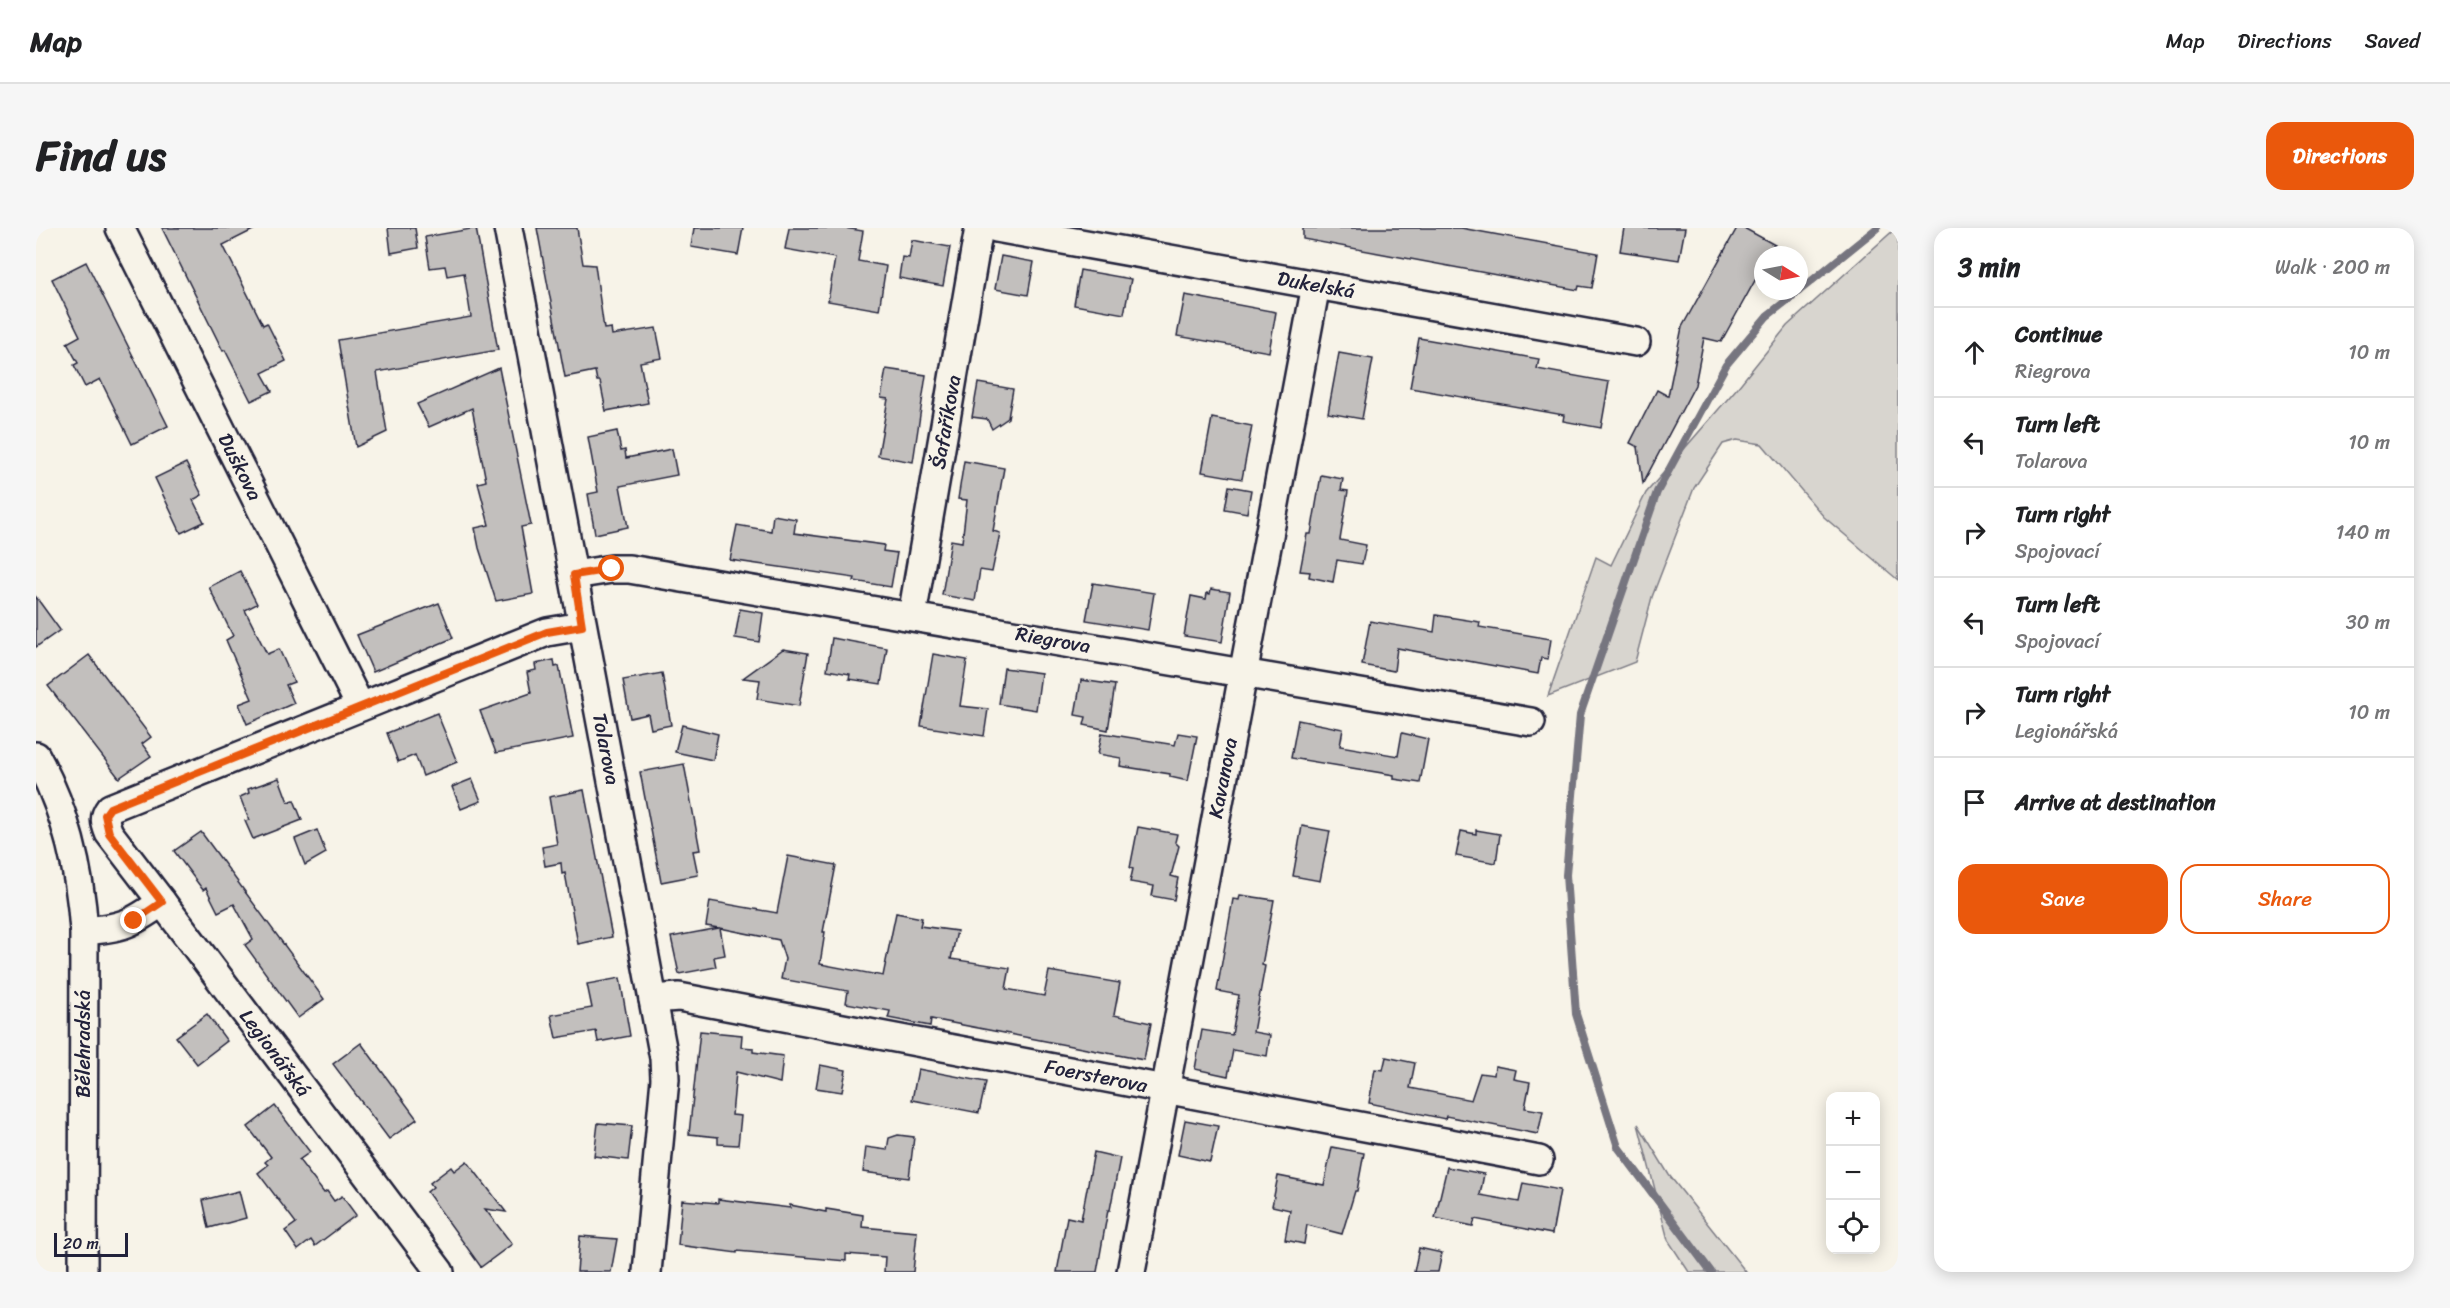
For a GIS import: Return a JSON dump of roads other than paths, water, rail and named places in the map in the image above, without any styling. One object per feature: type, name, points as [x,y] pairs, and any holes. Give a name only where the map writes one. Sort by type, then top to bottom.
[{"type":"street","name":"Duškova","points":[[120,228],[360,706]]},
{"type":"street","name":"Tolarova","points":[[508,228],[664,1058],[665,1079],[647,1272]]},
{"type":"street","name":"Šafaříkova","points":[[912,616],[979,228]]},
{"type":"street","name":"Dukelská","points":[[996,228],[1636,342]]},
{"type":"street","name":"Kavanova","points":[[1131,1272],[1316,285]]},
{"type":"street","name":"Riegrova","points":[[574,575],[612,569],[629,569],[1531,722]]},
{"type":"street","name":"Legionářská","points":[[440,1272],[109,833],[105,815],[110,808],[360,706],[547,632],[582,626]]},
{"type":"street","name":"Bělehradská","points":[[36,756],[51,786],[75,859],[84,931],[82,1272]]},
{"type":"street","points":[[84,931],[123,927],[162,902]]},
{"type":"street","name":"Foersterova","points":[[653,999],[679,997],[1539,1160]]},
{"type":"waterway","points":[[1808,284],[1877,228]]},
{"type":"waterway","points":[[1711,1272],[1618,1147],[1576,1014],[1566,875],[1580,715],[1657,492],[1726,365],[1767,316],[1787,300]]}]
